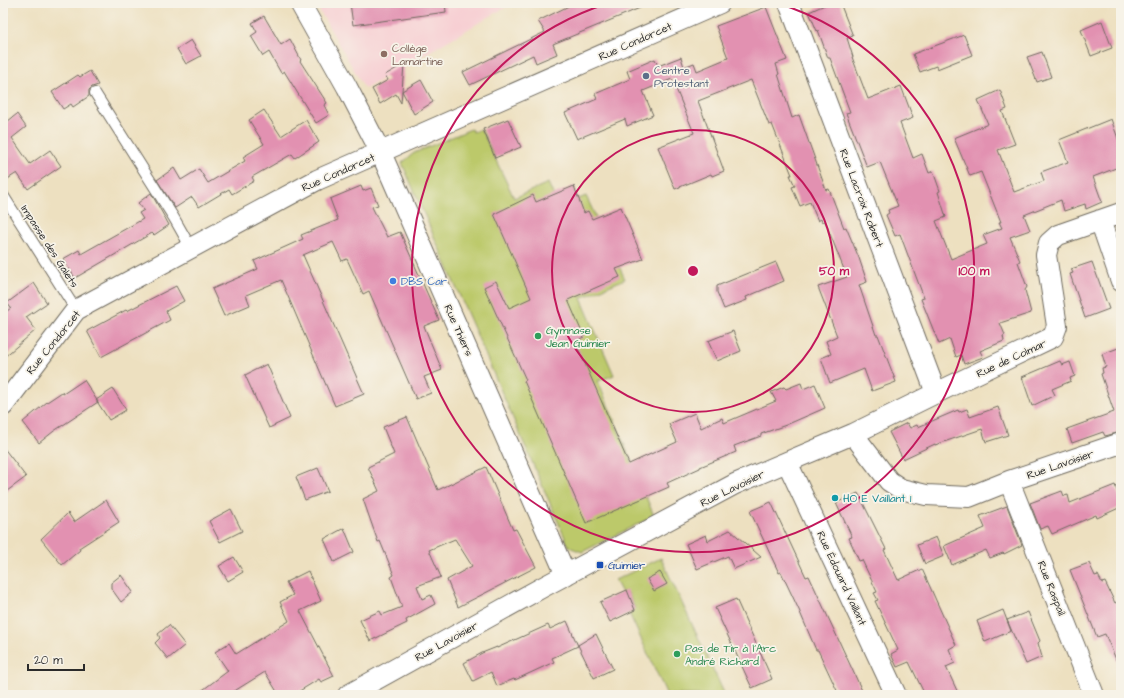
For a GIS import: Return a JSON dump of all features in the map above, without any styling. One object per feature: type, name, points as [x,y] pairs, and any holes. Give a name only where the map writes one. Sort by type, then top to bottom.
[{"type":"street","name":"Rue Thiers","points":[[300,3],[347,87],[381,153],[566,575]]},
{"type":"street","name":"Rue Condorcet","points":[[3,406],[76,310],[317,180],[720,3]]},
{"type":"street","name":"Rue Lacroix Robert","points":[[788,3],[936,393]]},
{"type":"street","name":"Rue de Colmar","points":[[853,434],[1053,337],[1057,326],[1046,255],[1048,242],[1058,235],[1121,214]]},
{"type":"street","points":[[1100,220],[1121,282]]},
{"type":"street","name":"Rue Lavoisier","points":[[348,695],[566,575],[736,484],[853,434],[889,481],[901,489],[926,495],[969,497],[1009,481],[1121,443]]},
{"type":"street","name":"Rue Édouard Vaillant","points":[[787,462],[896,695]]},
{"type":"street","name":"Rue Raspail","points":[[1009,481],[1094,695]]},
{"type":"lane","points":[[94,93],[174,218],[191,248]]},
{"type":"lane","name":"Impasse des Galets","points":[[3,195],[76,310]]},
{"type":"shaded area","name":"Collège Lamartine","points":[[315,3],[513,3],[365,89]]},
{"type":"green space","name":"Gymnase Jean Guimier","points":[[471,129],[473,132],[481,129],[514,198],[548,183],[559,207],[586,196],[625,279],[581,298],[614,375],[598,381],[654,516],[582,552],[569,547],[402,163],[414,153]]},
{"type":"green space","name":"Pas de Tir à l'Arc André Richard","points":[[661,558],[725,695],[667,695],[629,613],[635,609],[627,591],[622,593],[615,580]]},
{"type":"building","points":[[350,3],[445,3],[446,12],[353,25]]},
{"type":"building","points":[[575,3],[652,3],[553,44],[557,54],[536,63],[533,55],[470,85],[463,72],[545,32],[538,21]]},
{"type":"building","points":[[829,3],[840,3],[853,36],[847,38],[852,57],[868,99],[901,86],[913,118],[900,123],[913,158],[922,154],[929,173],[933,171],[940,191],[938,192],[946,217],[936,221],[951,259],[987,244],[983,235],[1002,228],[981,172],[970,176],[954,138],[988,124],[978,100],[1000,90],[1007,109],[1002,111],[1015,144],[998,150],[1014,192],[1044,181],[1041,172],[1068,162],[1059,140],[1111,119],[1121,147],[1121,166],[1093,177],[1102,202],[1086,209],[1085,204],[1064,211],[1061,200],[1024,215],[1030,230],[1010,237],[1020,261],[1018,262],[1027,287],[1025,290],[1031,313],[1000,323],[1005,335],[1003,336],[1004,341],[980,351],[983,357],[964,364],[961,355],[956,357],[950,339],[939,344],[921,299],[924,298],[900,234],[895,236],[886,215],[889,213],[888,210],[898,206],[880,162],[867,167],[846,113],[850,112],[830,58],[828,58],[818,30],[817,31],[809,12]]},
{"type":"building","points":[[766,7],[787,60],[776,64],[792,118],[799,115],[826,190],[829,189],[844,228],[846,227],[859,258],[867,282],[859,285],[876,335],[878,335],[896,382],[872,391],[864,369],[830,383],[821,358],[831,354],[826,341],[837,336],[818,287],[847,277],[825,221],[822,222],[821,219],[818,221],[810,202],[800,206],[792,187],[795,186],[790,175],[792,175],[772,124],[769,125],[751,80],[698,101],[724,171],[712,176],[711,174],[675,189],[658,147],[694,133],[672,79],[643,91],[653,115],[627,126],[625,119],[577,139],[565,113],[597,99],[595,94],[630,79],[627,71],[655,59],[658,66],[681,57],[684,67],[694,63],[697,71],[728,58],[716,26]]},
{"type":"building","points":[[264,16],[281,45],[290,39],[301,60],[300,61],[327,103],[324,105],[329,115],[316,123],[284,71],[281,73],[269,52],[263,56],[251,36],[257,32],[252,23]]},
{"type":"building","points":[[1102,21],[1112,48],[1091,56],[1081,30]]},
{"type":"building","points":[[964,35],[972,55],[937,69],[936,66],[920,72],[913,54]]},
{"type":"building","points":[[191,40],[201,56],[186,64],[177,49]]},
{"type":"building","points":[[1042,52],[1051,77],[1037,82],[1027,57]]},
{"type":"building","points":[[404,64],[401,103],[396,94],[380,104],[372,89],[388,80],[385,75]]},
{"type":"building","points":[[90,71],[98,85],[92,87],[89,90],[89,96],[73,107],[71,104],[63,109],[52,92],[78,75],[80,77]]},
{"type":"building","points":[[421,80],[433,102],[414,114],[402,91]]},
{"type":"building","points":[[264,110],[281,136],[306,120],[319,142],[295,158],[292,154],[252,177],[254,181],[232,194],[229,189],[199,207],[192,197],[175,208],[157,180],[174,168],[181,180],[199,169],[208,183],[245,161],[243,157],[264,144],[249,120]]},
{"type":"building","points":[[17,114],[26,127],[12,138],[30,164],[50,150],[61,166],[28,189],[17,173],[3,182],[3,125]]},
{"type":"building","points":[[508,119],[521,147],[495,158],[483,129]]},
{"type":"building","points":[[361,186],[363,191],[371,188],[378,205],[372,207],[387,237],[400,232],[439,320],[424,326],[442,370],[424,377],[431,393],[416,399],[369,291],[363,294],[347,259],[342,261],[333,242],[303,255],[364,394],[335,406],[281,280],[246,295],[250,305],[224,316],[212,289],[258,269],[254,261],[303,239],[301,235],[338,220],[330,199]]},
{"type":"building","points":[[574,186],[584,213],[588,211],[592,219],[621,207],[643,259],[616,269],[620,277],[568,300],[584,337],[575,341],[629,464],[677,442],[669,424],[695,413],[701,428],[722,418],[724,423],[776,401],[771,392],[784,387],[786,389],[801,383],[803,389],[815,384],[825,408],[734,446],[736,452],[667,483],[669,487],[586,523],[524,381],[526,380],[484,287],[496,281],[509,308],[531,298],[494,214],[533,195],[536,202]]},
{"type":"building","points":[[151,193],[169,225],[154,235],[152,233],[75,278],[63,259],[79,250],[81,254],[143,219],[139,213],[144,210],[138,203]]},
{"type":"building","points":[[776,262],[784,281],[746,297],[747,300],[724,309],[717,292],[717,286]]},
{"type":"building","points":[[1092,262],[1109,309],[1085,318],[1070,274],[1073,273],[1071,269]]},
{"type":"building","points":[[34,283],[47,303],[26,317],[36,330],[3,358],[3,314],[11,308],[7,303]]},
{"type":"building","points":[[176,286],[184,301],[166,311],[170,320],[101,357],[87,331]]},
{"type":"building","points":[[733,331],[741,351],[717,361],[708,341]]},
{"type":"building","points":[[1121,347],[1121,432],[1105,436],[1103,432],[1072,443],[1067,429],[1114,412],[1101,374],[1103,373],[1102,368],[1106,367],[1102,354]]},
{"type":"building","points":[[1060,361],[1062,365],[1070,362],[1075,376],[1070,378],[1071,381],[1052,389],[1055,395],[1032,406],[1022,377]]},
{"type":"building","points":[[267,364],[290,418],[269,428],[245,375]]},
{"type":"building","points":[[84,380],[98,402],[54,431],[39,443],[23,422],[47,402],[62,392],[63,394]]},
{"type":"building","points":[[113,389],[126,410],[109,420],[96,400]]},
{"type":"building","points":[[998,407],[1008,435],[986,442],[982,429],[935,444],[903,459],[889,432],[907,423],[910,428],[917,425],[918,427],[958,410],[959,412],[967,409],[970,417]]},
{"type":"building","points":[[407,417],[438,490],[486,467],[513,530],[516,529],[536,567],[458,607],[447,580],[472,566],[455,539],[429,550],[441,577],[417,586],[422,599],[431,595],[435,604],[406,620],[407,623],[370,641],[360,620],[380,611],[382,615],[402,607],[391,577],[394,575],[380,541],[378,542],[363,499],[379,491],[368,467],[394,454],[383,427]]},
{"type":"building","points":[[3,447],[26,477],[3,494]]},
{"type":"building","points":[[318,468],[328,491],[305,500],[296,477]]},
{"type":"building","points":[[1115,485],[1121,501],[1121,507],[1097,518],[1096,515],[1052,534],[1048,526],[1040,529],[1030,503],[1062,491],[1064,496],[1068,495],[1070,503]]},
{"type":"building","points":[[858,493],[886,549],[884,550],[898,580],[922,569],[956,645],[949,649],[955,663],[946,667],[959,695],[925,695],[909,662],[897,667],[891,654],[898,650],[875,601],[878,600],[874,593],[877,592],[862,560],[859,561],[849,538],[852,537],[836,503]]},
{"type":"building","points":[[106,500],[119,522],[79,548],[80,550],[62,565],[41,539],[68,513],[74,522]]},
{"type":"building","points":[[771,502],[806,577],[809,576],[864,695],[839,695],[818,650],[816,650],[781,572],[779,573],[750,511]]},
{"type":"building","points":[[1007,506],[1022,545],[1004,554],[1003,553],[990,558],[986,550],[952,565],[944,546],[985,528],[980,516]]},
{"type":"building","points":[[231,509],[242,531],[220,542],[209,521]]},
{"type":"building","points":[[344,528],[354,552],[334,562],[324,539]]},
{"type":"building","points":[[730,530],[761,557],[734,569],[728,556],[697,569],[686,544],[706,535],[708,541]]},
{"type":"building","points":[[936,537],[944,556],[925,564],[917,545]]},
{"type":"building","points":[[234,557],[243,572],[228,581],[219,566]]},
{"type":"building","points":[[1089,563],[1095,576],[1098,575],[1102,583],[1105,582],[1115,603],[1121,600],[1121,671],[1105,634],[1097,637],[1070,570]]},
{"type":"building","points":[[308,571],[321,601],[300,611],[334,676],[321,682],[319,679],[293,695],[279,695],[265,672],[228,695],[196,695],[228,671],[215,652],[229,643],[236,654],[289,621],[280,602],[293,595],[286,582]]},
{"type":"building","points":[[660,572],[667,584],[654,591],[647,579]]},
{"type":"building","points":[[121,575],[133,592],[121,602],[111,588],[111,583]]},
{"type":"building","points":[[627,590],[635,610],[610,622],[600,602]]},
{"type":"building","points":[[736,599],[772,679],[752,688],[715,608]]},
{"type":"building","points":[[1003,610],[1011,631],[985,642],[977,621]]},
{"type":"building","points":[[1028,612],[1040,641],[1038,643],[1042,657],[1026,664],[1007,620]]},
{"type":"building","points":[[567,621],[578,646],[552,658],[554,662],[515,680],[514,679],[497,686],[491,672],[473,681],[464,663],[482,653],[497,648],[548,625],[550,629]]},
{"type":"building","points":[[169,625],[185,645],[168,659],[155,643],[160,638],[158,634]]},
{"type":"building","points":[[596,634],[613,669],[594,678],[578,645]]},
{"type":"place","name":"Collège Lamartine","points":[[384,54]]},
{"type":"place","name":"Centre Protestant","points":[[646,76]]},
{"type":"place","name":"DBS Car","points":[[393,281]]},
{"type":"place","name":"Gymnase Jean Guimier","points":[[538,336]]},
{"type":"place","name":"HO E Vaillant 1","points":[[835,498]]},
{"type":"place","name":"Guimier","points":[[600,565]]},
{"type":"place","name":"Pas de Tir à l'Arc André Richard","points":[[677,654]]}]
